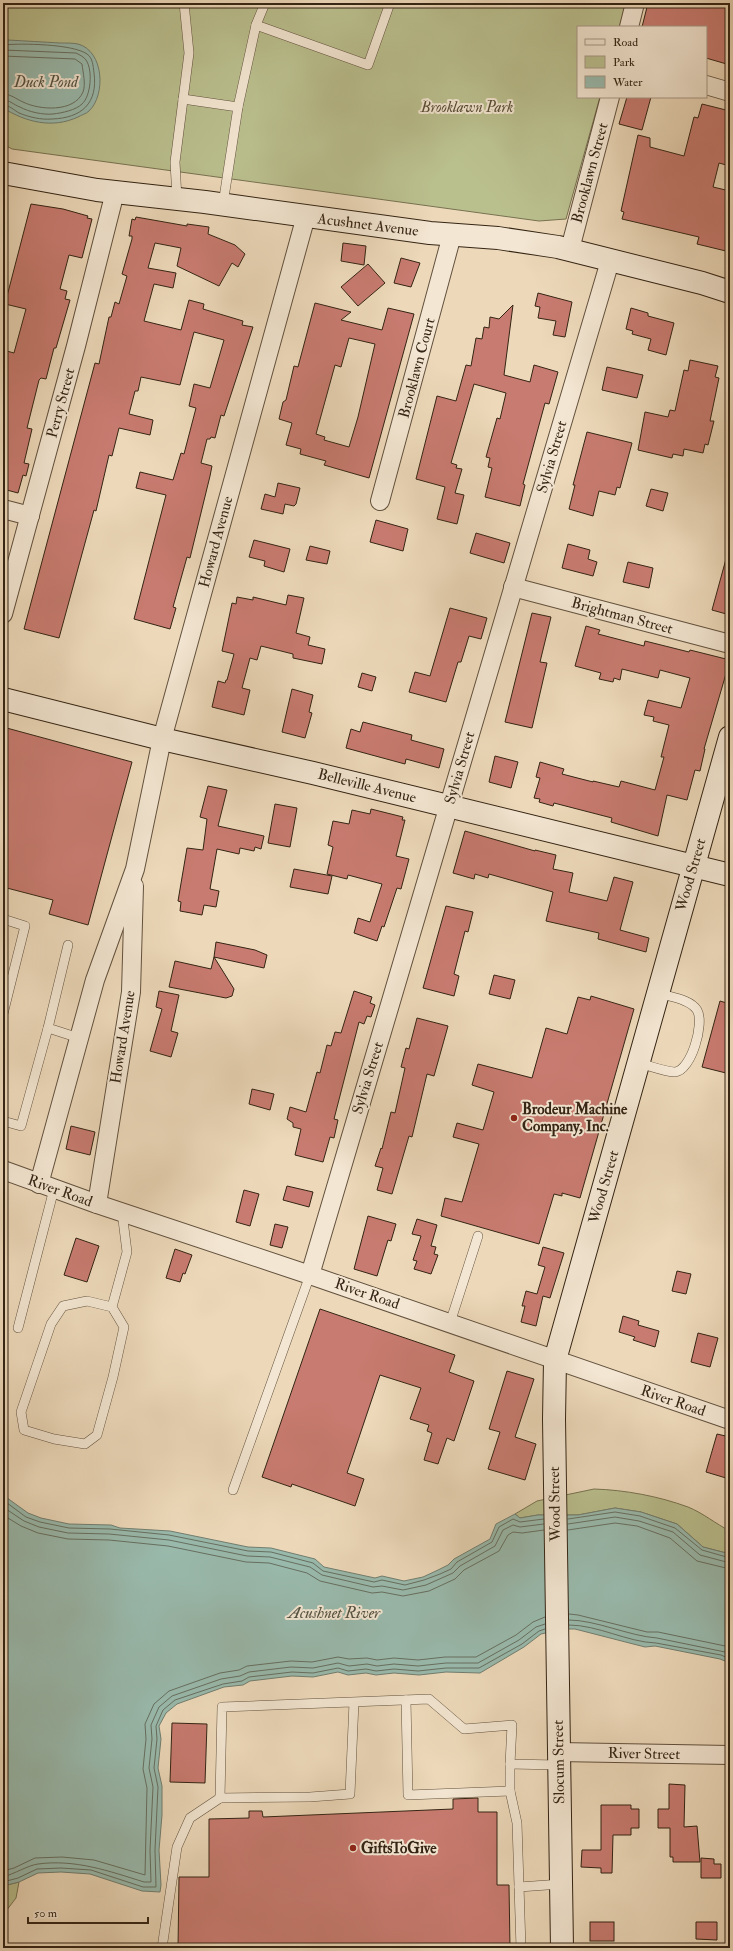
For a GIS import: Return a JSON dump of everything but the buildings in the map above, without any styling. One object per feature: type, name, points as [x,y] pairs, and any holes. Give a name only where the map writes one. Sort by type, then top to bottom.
[{"type":"main road","name":"Acushnet Avenue","points":[[3,173],[42,181],[115,192],[223,204],[452,235],[492,237],[570,249],[610,261],[702,283],[730,292]]},
{"type":"main road","name":"Belleville Avenue","points":[[3,699],[162,739],[448,806],[730,875]]},
{"type":"main road","name":"Wood Street","points":[[556,1575],[555,1360],[730,737]]},
{"type":"main road","name":"Slocum Street","points":[[556,1575],[562,1948]]},
{"type":"street","points":[[629,26],[635,3]]},
{"type":"street","points":[[707,85],[730,92]]},
{"type":"street","name":"Brooklawn Street","points":[[570,249],[610,98]]},
{"type":"street","name":"Perry Street","points":[[3,614],[76,346],[115,192]]},
{"type":"street","name":"Howard Avenue","points":[[47,1186],[79,1038],[95,980],[135,869],[162,739],[306,216]]},
{"type":"street","name":"Brooklawn Court","points":[[380,501],[452,235]]},
{"type":"street","name":"Sylvia Street","points":[[310,1275],[610,261]]},
{"type":"street","points":[[3,509],[30,516]]},
{"type":"street","name":"Brightman Street","points":[[513,587],[730,644]]},
{"type":"street","name":"Howard Avenue","points":[[97,1204],[131,992],[135,869]]},
{"type":"street","name":"River Road","points":[[3,1170],[97,1204],[310,1275],[730,1420]]},
{"type":"street","name":"River Street","points":[[558,1759],[730,1755]]},
{"type":"lane","points":[[177,199],[175,162],[189,53],[184,3]]},
{"type":"lane","points":[[223,204],[238,107],[256,25],[265,3]]},
{"type":"lane","points":[[256,25],[368,65],[390,3]]},
{"type":"lane","points":[[183,99],[238,107]]},
{"type":"lane","points":[[3,919],[25,926],[3,1014]]},
{"type":"lane","points":[[3,1121],[21,1126],[48,1028],[68,945]]},
{"type":"lane","points":[[638,1063],[674,1072],[682,1070],[690,1061],[700,1026],[697,1011],[688,1003],[658,993]]},
{"type":"lane","points":[[48,1028],[79,1038]]},
{"type":"lane","name":"Howard Avenue","points":[[18,1328],[47,1186]]},
{"type":"lane","points":[[112,1307],[87,1301],[62,1306],[51,1324],[21,1412],[24,1430],[54,1439],[85,1444],[97,1435],[113,1377],[124,1327],[112,1307],[127,1252],[122,1212]]},
{"type":"lane","points":[[450,1323],[478,1236]]},
{"type":"lane","points":[[233,1490],[310,1275]]},
{"type":"lane","points":[[220,1798],[222,1707],[429,1699],[464,1729],[512,1724],[510,1791],[517,1823],[521,1948]]},
{"type":"lane","points":[[406,1700],[408,1795],[510,1791]]},
{"type":"lane","points":[[162,1948],[177,1847],[190,1818],[220,1798],[310,1797],[350,1794],[354,1702]]},
{"type":"lane","points":[[510,1764],[558,1759]]},
{"type":"lane","points":[[519,1887],[560,1884]]},
{"type":"green space","name":"Brooklawn Park","points":[[3,3],[626,3],[620,26],[577,26],[577,98],[600,98],[566,219],[539,221],[12,149],[3,144]]},
{"type":"green space","points":[[594,1489],[641,1494],[694,1509],[730,1531],[730,1554],[703,1547],[677,1524],[641,1512],[615,1508],[578,1515],[538,1515],[520,1518],[515,1514],[537,1501]]},
{"type":"green space","points":[[19,1882],[16,1898],[3,1915],[3,1886]]},
{"type":"water","name":"Duck Pond","points":[[3,41],[74,43],[87,48],[93,55],[100,74],[98,95],[89,111],[68,121],[49,123],[30,120],[3,108]]},
{"type":"water","name":"Acushnet River","points":[[3,1495],[28,1513],[41,1518],[69,1524],[111,1525],[120,1528],[170,1531],[248,1547],[271,1548],[315,1559],[324,1567],[375,1578],[382,1576],[404,1581],[423,1577],[448,1565],[454,1559],[490,1539],[496,1524],[515,1514],[520,1518],[538,1515],[578,1515],[615,1508],[641,1512],[677,1524],[703,1547],[730,1554],[730,1663],[720,1659],[655,1646],[645,1647],[575,1629],[563,1629],[541,1634],[524,1647],[480,1673],[446,1672],[419,1675],[394,1673],[376,1675],[366,1673],[348,1675],[338,1672],[313,1677],[292,1676],[250,1681],[243,1685],[224,1687],[177,1704],[166,1713],[159,1726],[161,1739],[158,1768],[162,1786],[162,1815],[159,1850],[160,1892],[142,1891],[90,1874],[61,1872],[38,1873],[19,1882],[3,1886]]},
{"type":"place","name":"Brodeur Machine Company, Inc.","points":[[514,1118]]},
{"type":"place","name":"GiftsToGive","points":[[353,1848]]}]
